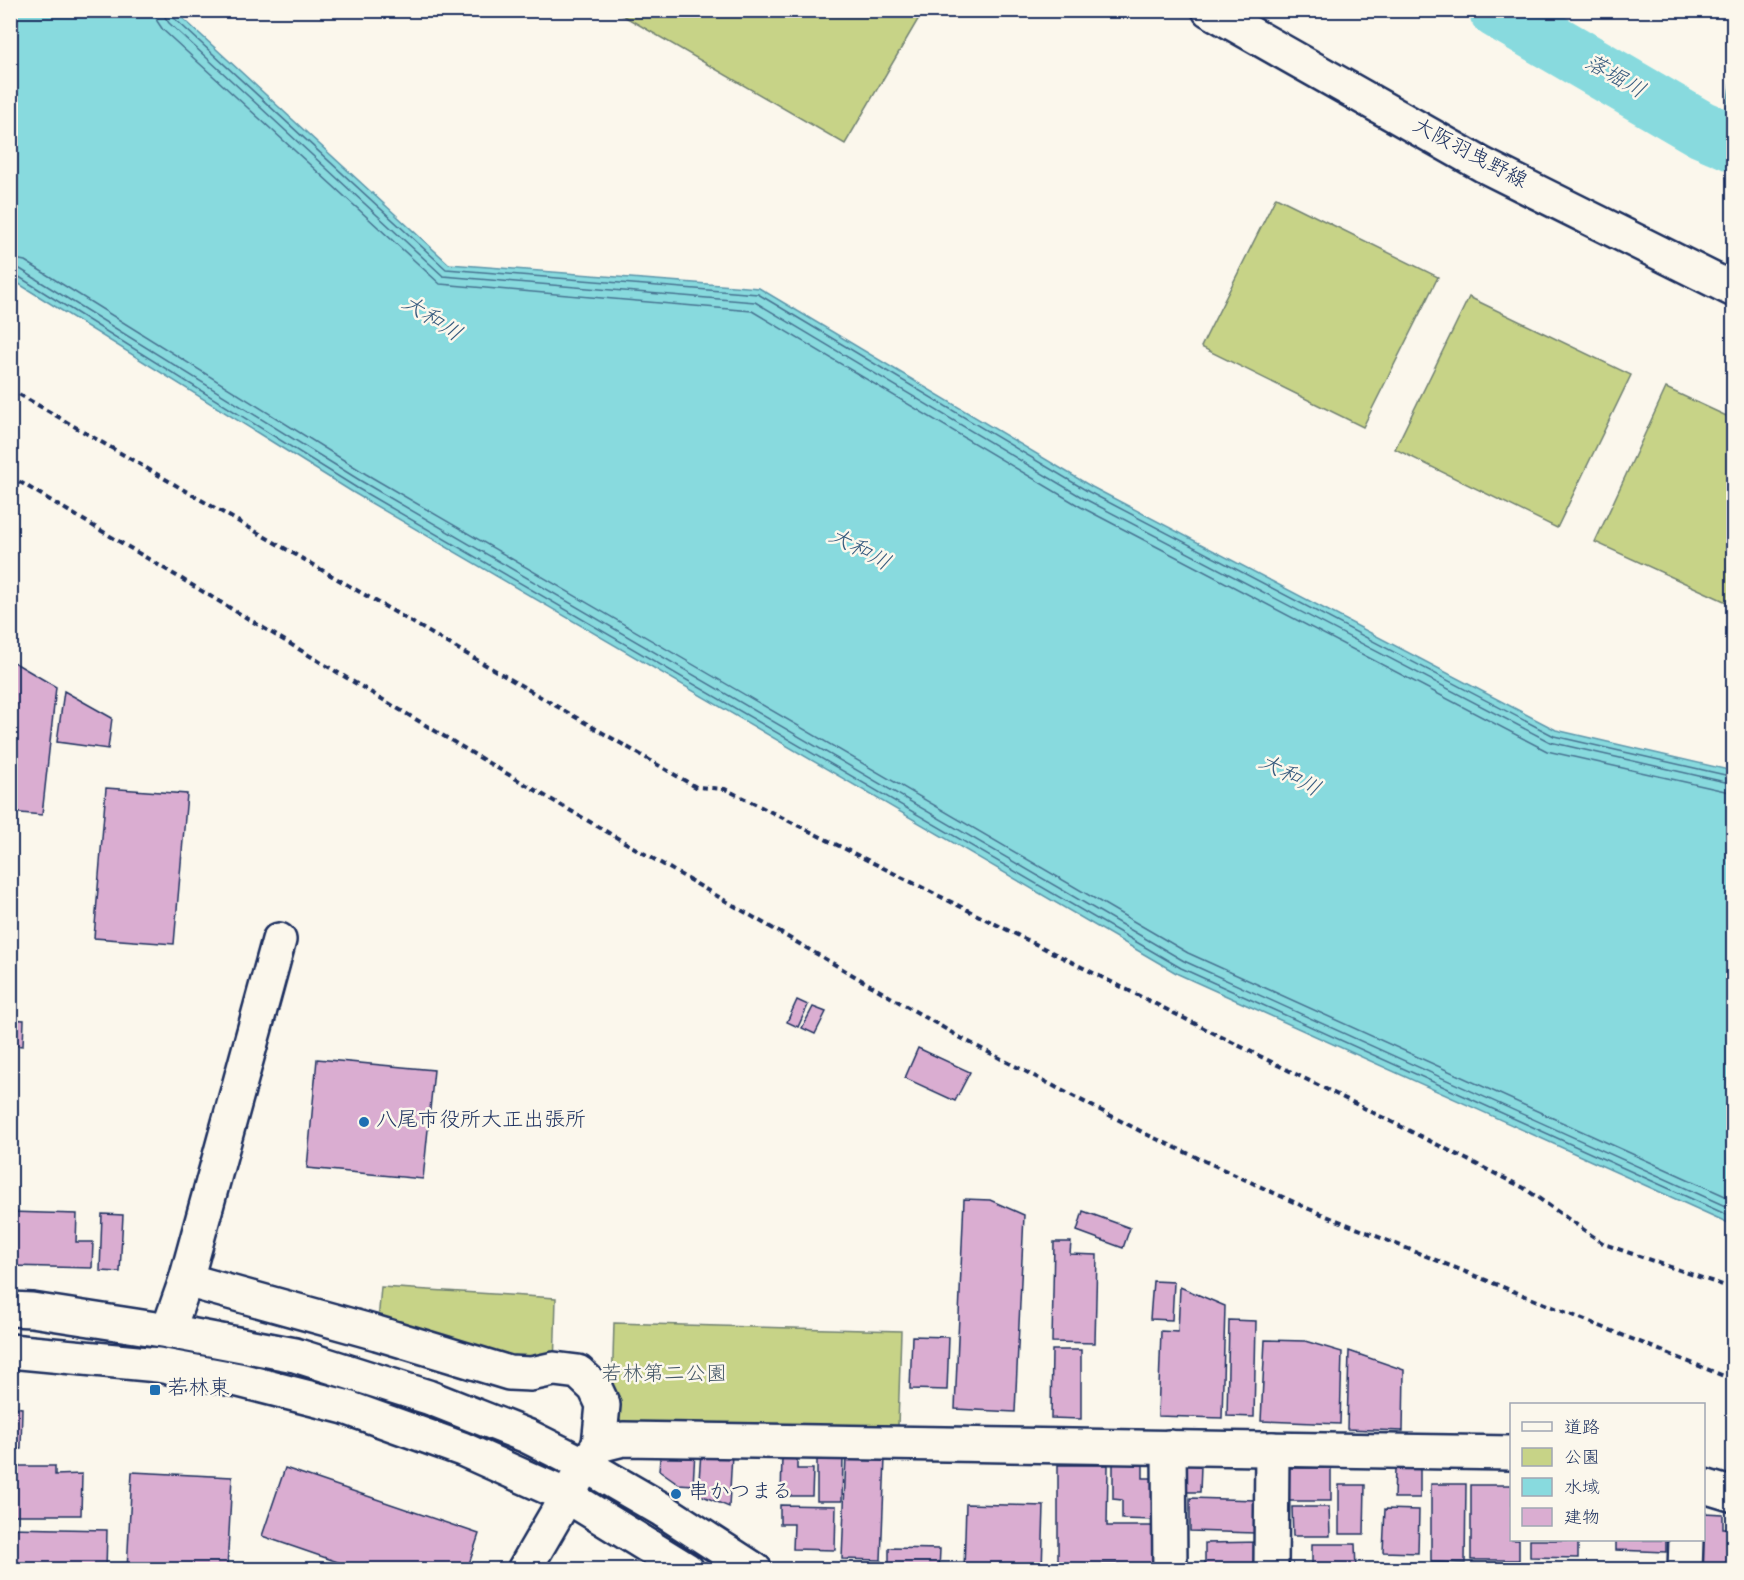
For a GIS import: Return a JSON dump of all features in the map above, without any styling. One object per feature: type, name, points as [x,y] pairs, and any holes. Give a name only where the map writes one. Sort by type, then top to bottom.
[{"type":"street","name":"大阪羽曳野線","points":[[1209,10],[1483,165],[1734,290]]},
{"type":"street","points":[[168,1330],[186,1280],[279,940]]},
{"type":"street","points":[[186,1280],[377,1333],[509,1373],[531,1374],[554,1369],[578,1372],[595,1388],[603,1405],[592,1455],[525,1569]]},
{"type":"street","points":[[10,1309],[32,1310],[168,1330],[295,1354],[429,1397],[526,1436],[592,1455],[661,1509],[755,1569]]},
{"type":"street","points":[[10,1351],[158,1365],[239,1380],[345,1407],[462,1449],[567,1496],[687,1569]]},
{"type":"street","points":[[592,1455],[622,1439],[1510,1453]]},
{"type":"street","points":[[1169,1447],[1170,1569]]},
{"type":"street","points":[[1271,1569],[1272,1449]]},
{"type":"street","points":[[1705,1485],[1734,1495]]},
{"type":"street","points":[[1685,1569],[1686,1541]]},
{"type":"path","points":[[10,389],[696,787],[725,789],[1524,1188],[1604,1244],[1734,1288]]},
{"type":"path","points":[[10,476],[487,762],[961,1038],[1148,1135],[1309,1209],[1734,1380]]},
{"type":"green space","points":[[615,11],[923,11],[845,144]]},
{"type":"green space","points":[[1276,197],[1438,277],[1363,427],[1201,347]]},
{"type":"green space","points":[[1469,297],[1631,375],[1557,528],[1395,449]]},
{"type":"green space","points":[[1666,388],[1733,419],[1733,605],[1595,542]]},
{"type":"green space","points":[[381,1287],[556,1298],[554,1369],[377,1333]]},
{"type":"green space","name":"若林第二公園","points":[[614,1323],[901,1331],[898,1426],[611,1427]]},
{"type":"water","name":"大和川","points":[[10,11],[175,11],[449,264],[759,288],[1092,487],[1556,730],[1733,771],[1733,1225],[1178,974],[354,493],[11,279]]},
{"type":"building","points":[[10,660],[56,687],[42,815],[10,812]]},
{"type":"building","points":[[64,691],[112,718],[108,749],[57,742]]},
{"type":"building","points":[[106,788],[187,794],[174,944],[94,938]]},
{"type":"building","points":[[797,1000],[808,1005],[798,1027],[787,1022]]},
{"type":"building","points":[[813,1007],[826,1012],[815,1034],[802,1028]]},
{"type":"building","points":[[10,1019],[24,1020],[23,1046],[10,1045]]},
{"type":"building","points":[[918,1048],[970,1072],[955,1101],[905,1078]]},
{"type":"building","name":"八尾市役所大正出張所","points":[[317,1059],[434,1070],[423,1179],[307,1168]]},
{"type":"building","points":[[964,1199],[990,1200],[1024,1215],[1015,1412],[955,1409]]},
{"type":"building","points":[[1083,1211],[1130,1228],[1123,1248],[1077,1231]]},
{"type":"building","points":[[10,1212],[77,1214],[76,1242],[93,1242],[92,1268],[10,1266]]},
{"type":"building","points":[[102,1214],[123,1215],[120,1272],[100,1271]]},
{"type":"building","points":[[1054,1242],[1071,1242],[1070,1254],[1097,1255],[1095,1343],[1052,1342]]},
{"type":"building","points":[[1153,1281],[1174,1282],[1172,1320],[1150,1319]]},
{"type":"building","points":[[1180,1287],[1225,1306],[1222,1418],[1158,1416],[1161,1331],[1178,1332]]},
{"type":"building","points":[[1229,1320],[1256,1321],[1254,1417],[1227,1416]]},
{"type":"building","points":[[912,1336],[949,1337],[947,1390],[910,1389]]},
{"type":"building","points":[[1265,1340],[1305,1341],[1342,1352],[1340,1424],[1261,1421]]},
{"type":"building","points":[[1052,1350],[1081,1350],[1081,1419],[1051,1418]]},
{"type":"building","points":[[1349,1351],[1404,1370],[1403,1431],[1347,1429]]},
{"type":"building","points":[[10,1407],[22,1408],[21,1449],[10,1449]]},
{"type":"building","points":[[661,1449],[695,1452],[693,1485],[679,1484],[659,1470]]},
{"type":"building","points":[[701,1452],[732,1454],[729,1507],[698,1494]]},
{"type":"building","points":[[846,1456],[885,1458],[881,1560],[842,1559]]},
{"type":"building","points":[[782,1457],[797,1457],[797,1469],[813,1469],[812,1496],[781,1496]]},
{"type":"building","points":[[817,1457],[843,1458],[842,1501],[817,1501]]},
{"type":"building","points":[[1113,1460],[1143,1460],[1143,1478],[1157,1478],[1156,1520],[1122,1519],[1122,1500],[1113,1499]]},
{"type":"building","points":[[1058,1465],[1108,1465],[1107,1526],[1156,1526],[1156,1564],[1058,1564]]},
{"type":"building","points":[[1183,1465],[1201,1465],[1200,1492],[1183,1492]]},
{"type":"building","points":[[10,1466],[55,1466],[55,1475],[82,1474],[81,1515],[10,1515]]},
{"type":"building","points":[[285,1468],[479,1534],[467,1570],[361,1570],[262,1536]]},
{"type":"building","points":[[1289,1468],[1331,1468],[1331,1501],[1289,1501]]},
{"type":"building","points":[[1395,1468],[1420,1468],[1420,1498],[1394,1498]]},
{"type":"building","points":[[132,1472],[232,1477],[227,1570],[127,1570]]},
{"type":"building","points":[[1431,1484],[1466,1484],[1465,1563],[1431,1562]]},
{"type":"building","points":[[1339,1485],[1365,1485],[1364,1534],[1339,1534]]},
{"type":"building","points":[[1471,1485],[1510,1485],[1510,1541],[1519,1541],[1519,1560],[1471,1560]]},
{"type":"building","points":[[1190,1498],[1256,1500],[1255,1533],[1190,1531]]},
{"type":"building","points":[[966,1504],[1044,1506],[1042,1570],[964,1570]]},
{"type":"building","points":[[780,1505],[836,1506],[835,1550],[793,1549],[794,1524],[780,1524]]},
{"type":"building","points":[[1292,1507],[1329,1507],[1330,1536],[1293,1536]]},
{"type":"building","points":[[1385,1509],[1419,1510],[1418,1553],[1383,1552]]},
{"type":"building","points":[[1705,1513],[1723,1514],[1723,1528],[1734,1528],[1734,1566],[1700,1566],[1700,1541],[1705,1541]]},
{"type":"building","points":[[10,1528],[107,1530],[106,1570],[10,1570]]},
{"type":"building","points":[[1530,1541],[1578,1541],[1578,1558],[1530,1557]]},
{"type":"building","points":[[1616,1541],[1666,1541],[1666,1552],[1616,1550]]},
{"type":"building","points":[[1261,1542],[1261,1570],[1205,1570],[1205,1543]]},
{"type":"building","points":[[1312,1544],[1355,1544],[1356,1570],[1312,1570]]},
{"type":"building","points":[[889,1548],[940,1549],[939,1570],[889,1570]]},
{"type":"waterway","name":"落堀川","points":[[1497,10],[1701,129],[1734,143]]},
{"type":"waterway","points":[[1726,140],[1734,84]]},
{"type":"place","name":"八尾市役所大正出張所","points":[[364,1122]]},
{"type":"place","name":"若林東","points":[[155,1390]]},
{"type":"place","name":"串かつまる","points":[[676,1494]]}]
